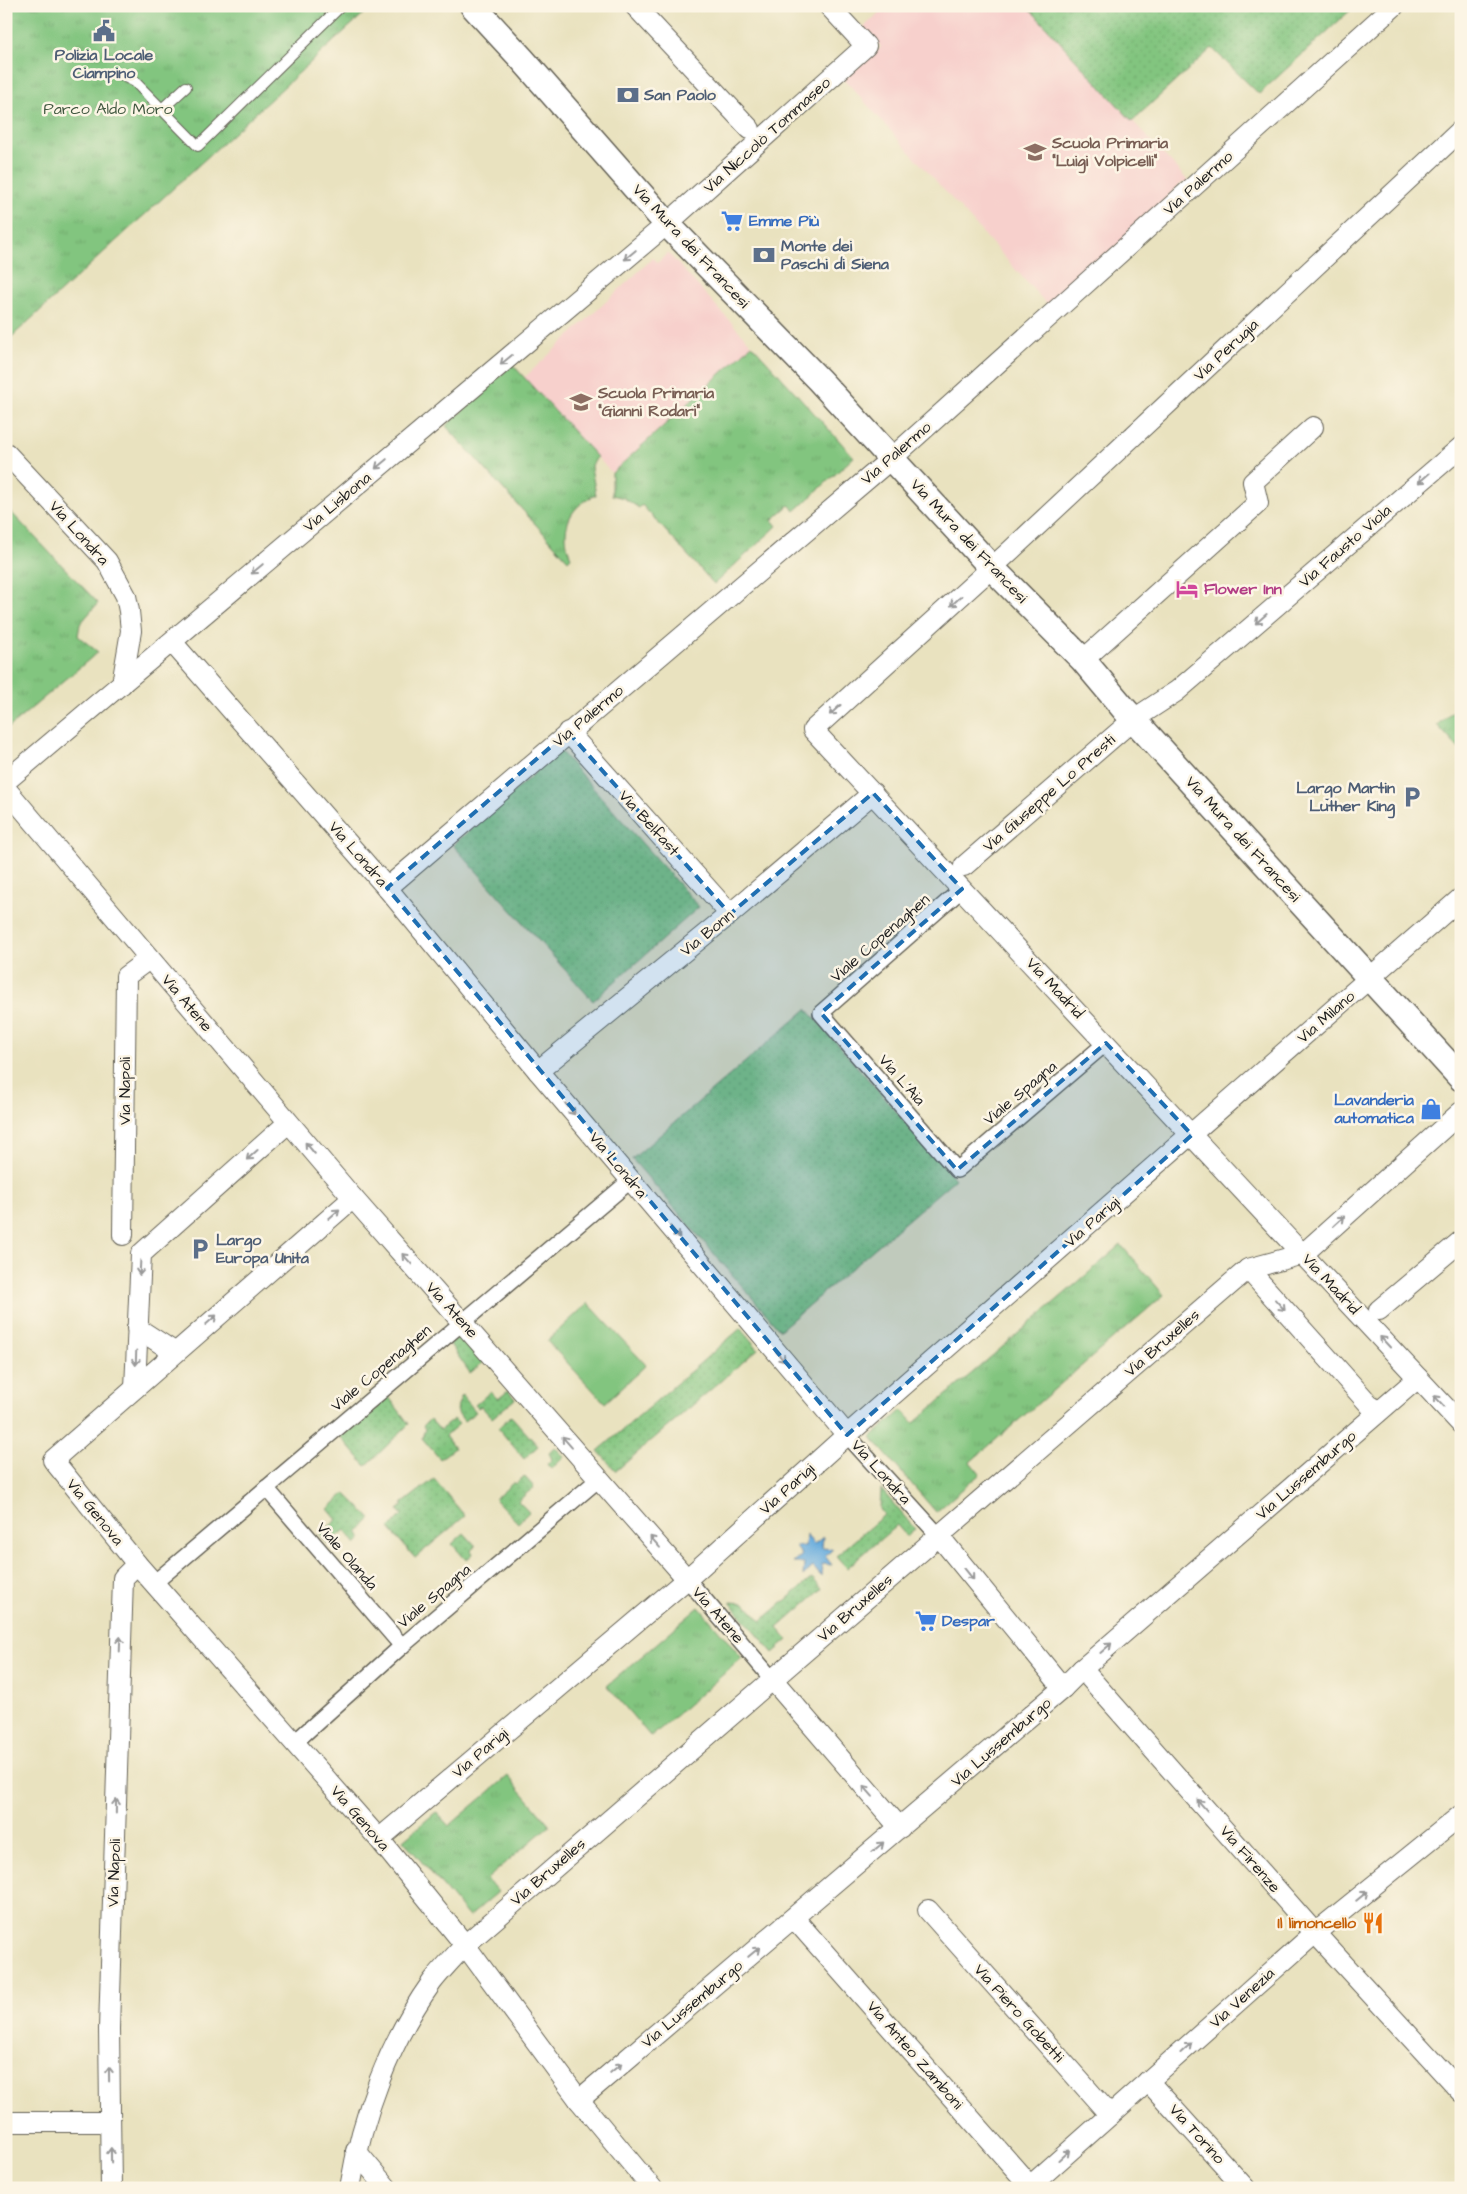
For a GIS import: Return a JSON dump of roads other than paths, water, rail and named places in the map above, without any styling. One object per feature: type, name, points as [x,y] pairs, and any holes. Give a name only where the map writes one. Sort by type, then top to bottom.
[{"type":"street","name":"Via Mura dei Francesi","points":[[473,6],[667,224],[892,458],[992,568],[1083,660],[1134,719],[1461,1078]]},
{"type":"street","points":[[635,6],[750,129]]},
{"type":"street","name":"Via Niccolò Tommaseo","points":[[667,224],[866,46],[828,6]]},
{"type":"street","name":"Via Palermo","points":[[387,888],[892,458],[1394,6]]},
{"type":"street","name":"Via Perugia","points":[[992,568],[1460,131]]},
{"type":"street","name":"Via Lisbona","points":[[6,781],[667,224]]},
{"type":"street","points":[[1083,660],[1258,503],[1253,482],[1313,427]]},
{"type":"street","name":"Via Fausto Viola","points":[[1134,719],[1177,691],[1461,447]]},
{"type":"street","name":"Via Londra","points":[[6,453],[107,561],[126,596],[130,611],[131,631],[122,684]]},
{"type":"street","name":"Via Madrid","points":[[992,568],[812,730],[873,792],[1461,1424]]},
{"type":"street","name":"Via Londra","points":[[172,642],[387,888],[538,1072],[847,1435],[939,1536],[1063,1688]]},
{"type":"street","name":"Via Giuseppe Lo Presti","points":[[964,866],[1134,719]]},
{"type":"street","name":"Via Belfast","points":[[568,732],[730,914]]},
{"type":"street","name":"Via Atene","points":[[6,789],[288,1123],[600,1478],[900,1828]]},
{"type":"street","name":"Via Bonn","points":[[538,1072],[730,914],[873,792]]},
{"type":"street","name":"Viale Copenaghen","points":[[821,1013],[962,889]]},
{"type":"street","name":"Via Milano","points":[[1192,1135],[1461,898]]},
{"type":"street","name":"Via Napoli","points":[[123,1235],[126,976],[149,959]]},
{"type":"street","name":"Via L'Aia","points":[[821,1013],[958,1170]]},
{"type":"street","name":"Viale Spagna","points":[[958,1170],[1106,1043]]},
{"type":"street","name":"Via Bruxelles","points":[[350,2188],[356,2152],[371,2106],[406,2025],[432,1982],[465,1945],[1248,1269],[1303,1254],[1461,1112]]},
{"type":"street","points":[[135,1388],[141,1254],[288,1123]]},
{"type":"street","name":"Via Parigi","points":[[379,1839],[687,1579],[847,1435],[1192,1135]]},
{"type":"street","name":"Viale Copenaghen","points":[[154,1583],[630,1180]]},
{"type":"street","points":[[135,1388],[174,1352],[353,1198]]},
{"type":"street","points":[[1379,1310],[1461,1241]]},
{"type":"street","points":[[1248,1269],[1377,1414]]},
{"type":"street","points":[[137,1328],[174,1352]]},
{"type":"street","name":"Via Lussemburgo","points":[[579,2100],[1063,1688],[1082,1669],[1418,1378]]},
{"type":"street","name":"Via Genova","points":[[135,1388],[53,1460],[137,1564],[379,1839],[465,1945],[579,2100],[652,2188]]},
{"type":"street","name":"Viale Spagna","points":[[294,1743],[402,1646],[600,1478]]},
{"type":"street","name":"Viale Olanda","points":[[266,1488],[402,1646]]},
{"type":"street","name":"Via Napoli","points":[[111,2188],[109,2029],[123,1578],[137,1564]]},
{"type":"street","name":"Via Firenze","points":[[1082,1669],[1315,1934],[1461,2092]]},
{"type":"street","name":"Via Venezia","points":[[1029,2187],[1315,1934],[1461,1816]]},
{"type":"street","name":"Via Piero Gobetti","points":[[928,1910],[1110,2115]]},
{"type":"street","name":"Via Anteo Zamboni","points":[[800,1925],[1029,2187]]},
{"type":"street","name":"Via Torino","points":[[1148,2081],[1245,2188]]},
{"type":"street","points":[[6,2122],[110,2122]]},
{"type":"street","points":[[356,2152],[387,2188]]},
{"type":"lane","points":[[123,76],[135,82],[198,146],[341,6]]},
{"type":"lane","points":[[162,110],[186,87]]},
{"type":"water","points":[[806,1535],[814,1544],[823,1537],[822,1548],[833,1549],[825,1556],[832,1565],[822,1564],[821,1576],[813,1567],[803,1576],[804,1563],[793,1563],[802,1555],[795,1546],[805,1547]]},
{"type":"place","name":"Polizia Locale Ciampino","points":[[104,31]]},
{"type":"place","name":"San Paolo","points":[[628,95]]},
{"type":"place","name":"Scuola Primaria \"Luigi Volpicelli\"","points":[[1035,152]]},
{"type":"place","name":"Emme Più","points":[[732,221]]},
{"type":"place","name":"Monte dei Paschi di Siena","points":[[764,255]]},
{"type":"place","name":"Scuola Primaria \"Gianni Rodari\"","points":[[581,402]]},
{"type":"place","name":"Flower Inn","points":[[1187,589]]},
{"type":"place","name":"Largo Martin Luther King","points":[[1412,797]]},
{"type":"place","name":"Lavanderia automatica","points":[[1431,1109]]},
{"type":"place","name":"Largo Europa Unita","points":[[200,1249]]},
{"type":"place","name":"Despar","points":[[926,1621]]},
{"type":"place","name":"Il limoncello","points":[[1373,1923]]},
{"type":"park label","name":"Parco Aldo Moro","points":[[108,109]]}]
